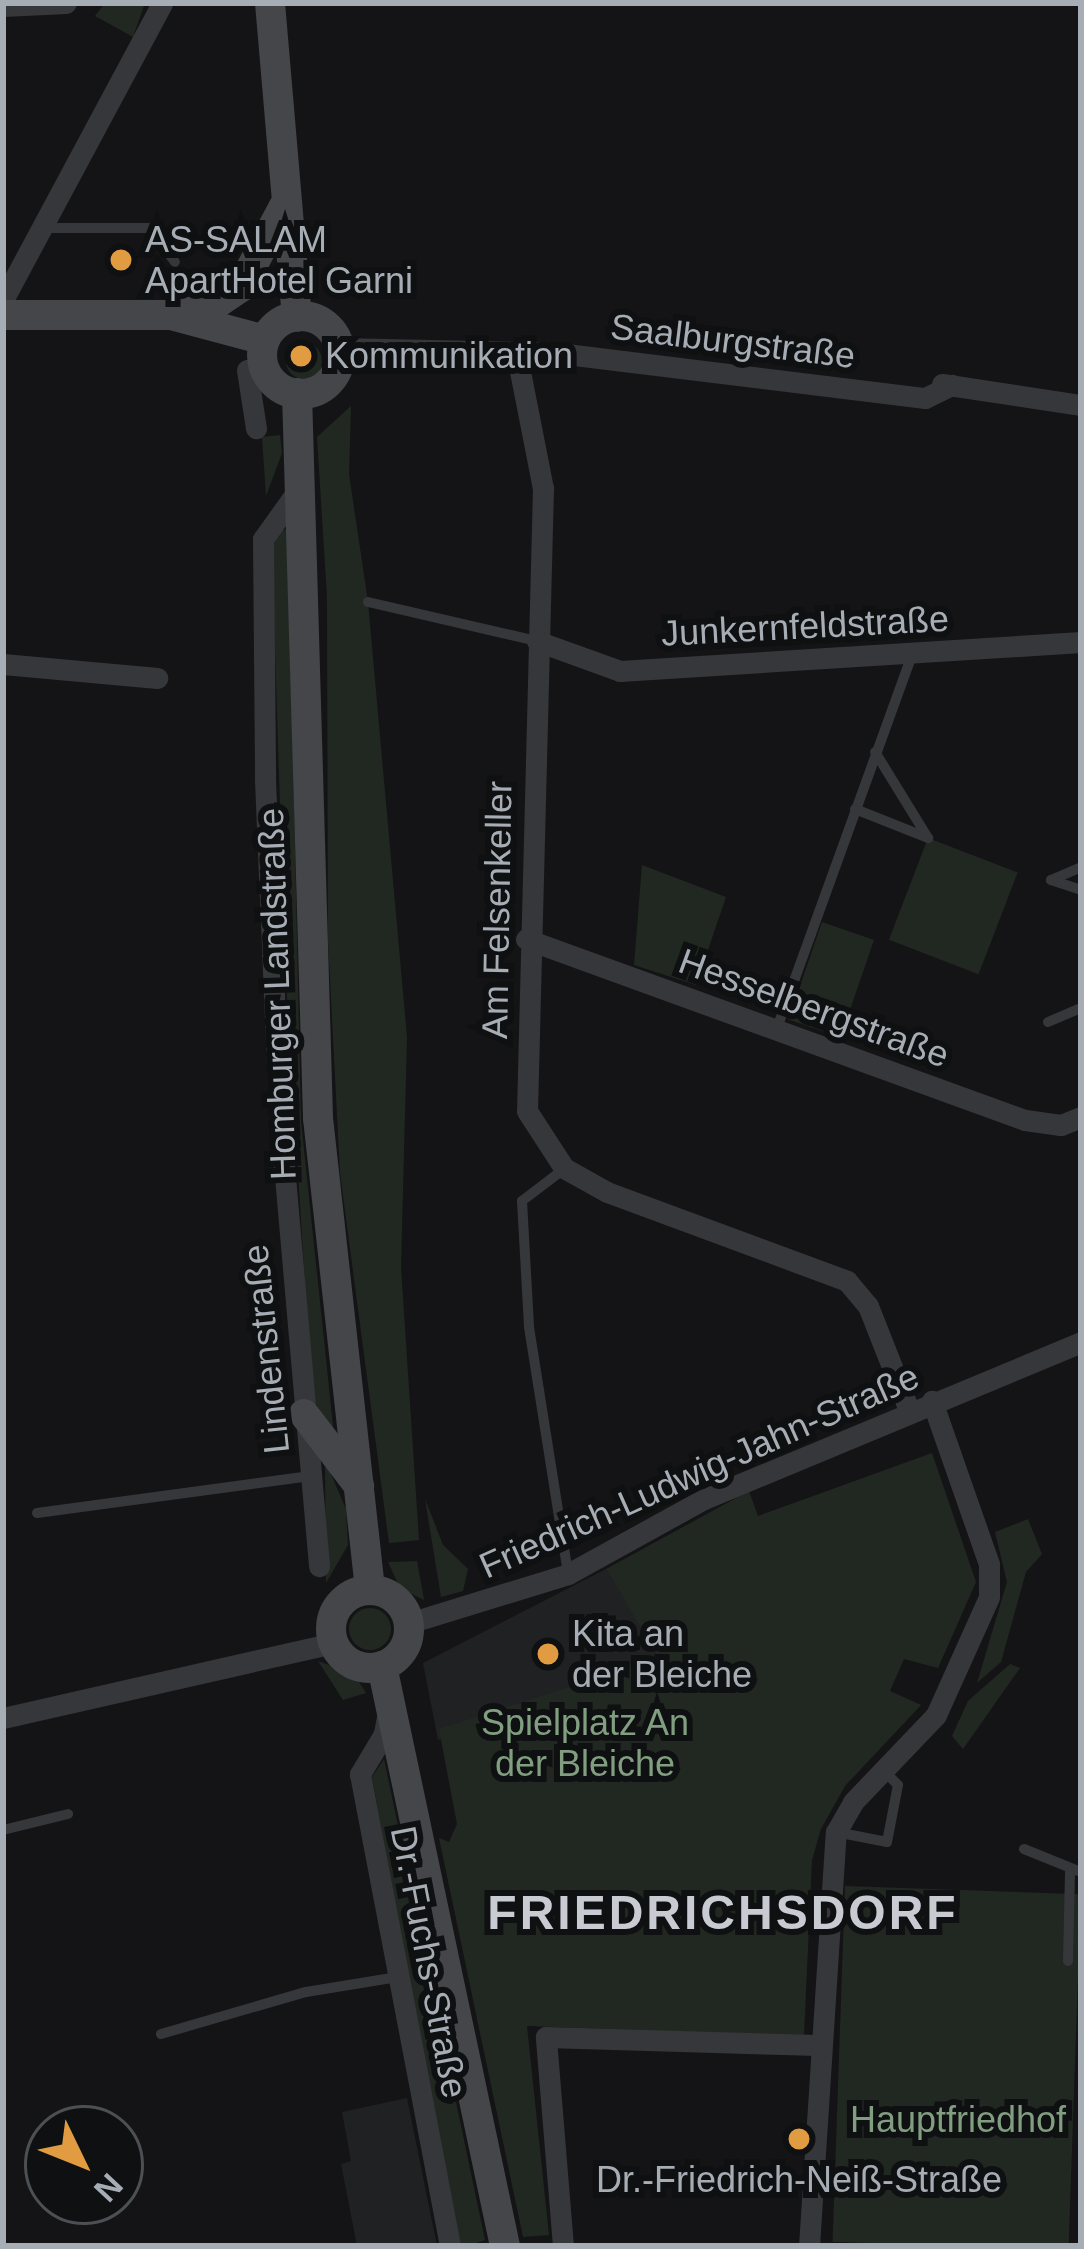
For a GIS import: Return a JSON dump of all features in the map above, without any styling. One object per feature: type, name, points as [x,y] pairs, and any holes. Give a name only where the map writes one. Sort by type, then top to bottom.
[{"type":"street","points":[[3,6],[66,3]]},
{"type":"street","points":[[3,300],[162,3]]},
{"type":"street","points":[[270,3],[297,317]]},
{"type":"street","points":[[3,315],[171,315],[210,308],[241,287],[287,201]]},
{"type":"street","points":[[171,315],[266,340]]},
{"type":"street","points":[[297,317],[321,322],[340,348],[332,379],[297,393],[266,372],[266,340],[297,317]]},
{"type":"street","name":"Saalburgstraße","points":[[340,348],[372,343],[518,356],[558,352],[925,398],[952,386],[1081,405]]},
{"type":"street","name":"Am Felsenkeller","points":[[518,356],[543,488],[526,939],[527,1111],[564,1168],[607,1192],[847,1281],[868,1306],[909,1410]]},
{"type":"street","points":[[247,370],[256,428]]},
{"type":"street","name":"Homburger Landstraße","points":[[297,393],[318,1118],[370,1590]]},
{"type":"street","name":"Lindenstraße","points":[[298,490],[263,539],[263,561],[278,1108],[319,1566]]},
{"type":"street","name":"Junkernfeldstraße","points":[[538,641],[620,671],[1081,642]]},
{"type":"street","points":[[3,664],[157,678]]},
{"type":"street","name":"Hesselbergstraße","points":[[526,939],[1025,1120],[1061,1125],[1081,1117]]},
{"type":"street","name":"Friedrich-Ludwig-Jahn-Straße","points":[[409,1623],[568,1574],[704,1499],[1081,1342]]},
{"type":"street","points":[[809,2246],[818,2045],[836,1832],[882,1768],[935,1715],[989,1597],[989,1564],[932,1401]]},
{"type":"street","points":[[304,1414],[359,1486]]},
{"type":"street","points":[[370,1590],[399,1603],[409,1623],[400,1654],[382,1666],[350,1662],[334,1643],[340,1604],[370,1590]]},
{"type":"street","points":[[3,1718],[334,1643]]},
{"type":"street","points":[[382,1666],[505,2246]]},
{"type":"street","name":"Dr.-Fuchs-Straße","points":[[391,1697],[384,1735],[360,1774],[449,2246]]},
{"type":"street","points":[[563,2246],[546,2037],[818,2045]]},
{"type":"lane","points":[[43,228],[150,228],[175,262]]},
{"type":"lane","points":[[368,602],[538,641]]},
{"type":"lane","points":[[777,1028],[914,652]]},
{"type":"lane","points":[[855,809],[928,838],[875,752]]},
{"type":"lane","points":[[1081,867],[1051,880],[1081,890]]},
{"type":"lane","points":[[1048,1022],[1081,1008]]},
{"type":"lane","points":[[564,1168],[522,1201],[529,1327],[568,1574]]},
{"type":"lane","points":[[37,1513],[311,1476]]},
{"type":"lane","points":[[836,1832],[887,1842],[898,1785],[882,1768]]},
{"type":"lane","points":[[3,1830],[68,1814]]},
{"type":"lane","points":[[1024,1849],[1075,1872],[1068,1961]]},
{"type":"lane","points":[[161,2034],[306,1992],[398,1977]]},
{"type":"shaded area","name":"Kita an der Bleiche","points":[[606,1569],[660,1658],[609,1685],[438,1740],[423,1663]]},
{"type":"shaded area","points":[[407,2098],[437,2246],[357,2246],[341,2164],[351,2161],[342,2112]]},
{"type":"green space","points":[[105,3],[145,3],[133,37],[95,16]]},
{"type":"green space","points":[[304,343],[317,348],[322,361],[317,374],[304,379],[291,374],[286,361],[291,348]]},
{"type":"green space","points":[[351,406],[349,474],[368,602],[407,1037],[401,1267],[419,1540],[389,1543],[340,1173],[328,941],[327,597],[317,437]]},
{"type":"green space","points":[[280,435],[282,453],[266,496],[262,437]]},
{"type":"green space","points":[[288,529],[301,1121],[334,1435],[312,1397],[285,964],[272,553],[277,531]]},
{"type":"green space","points":[[928,838],[1018,872],[979,974],[889,940]]},
{"type":"green space","points":[[642,865],[726,897],[696,985],[634,965]]},
{"type":"green space","points":[[822,922],[874,940],[840,1037],[788,1019]]},
{"type":"green space","name":"Spielplatz An der Bleiche","points":[[932,1453],[976,1582],[938,1668],[904,1659],[890,1691],[921,1705],[845,1786],[821,1829],[812,1860],[804,2036],[527,2026],[549,2235],[523,2237],[439,1838],[449,1842],[457,1824],[439,1729],[659,1658],[606,1569],[749,1491],[758,1516]]},
{"type":"green space","points":[[325,1460],[346,1509],[348,1545],[326,1583]]},
{"type":"green space","points":[[425,1499],[443,1545],[468,1569],[463,1591],[441,1597]]},
{"type":"green space","points":[[1028,1519],[1042,1554],[1026,1572],[1001,1662],[977,1683],[1007,1582],[995,1532]]},
{"type":"green space","points":[[417,1561],[424,1600],[400,1588],[388,1562]]},
{"type":"green space","points":[[370,1608],[385,1614],[391,1629],[385,1644],[370,1650],[355,1644],[349,1629],[355,1614]]},
{"type":"green space","points":[[318,1661],[354,1674],[366,1693],[343,1700]]},
{"type":"green space","points":[[1010,1664],[1020,1668],[963,1749],[952,1736],[968,1701]]},
{"type":"green space","points":[[384,1759],[485,2240],[467,2246],[457,2241],[372,1777]]},
{"type":"green space","name":"Hauptfriedhof","points":[[845,1886],[1081,1894],[1069,2246],[833,2242]]},
{"type":"place","name":"AS-SALAM ApartHotel Garni","points":[[121,260]]},
{"type":"place","name":"Kommunikation","points":[[301,356]]},
{"type":"place","name":"Kita an der Bleiche","points":[[548,1654]]},
{"type":"place","name":"Dr.-Friedrich-Neiß-Straße","points":[[799,2139]]},
{"type":"district","name":"FRIEDRICHSDORF","points":[[723,1913]]}]
